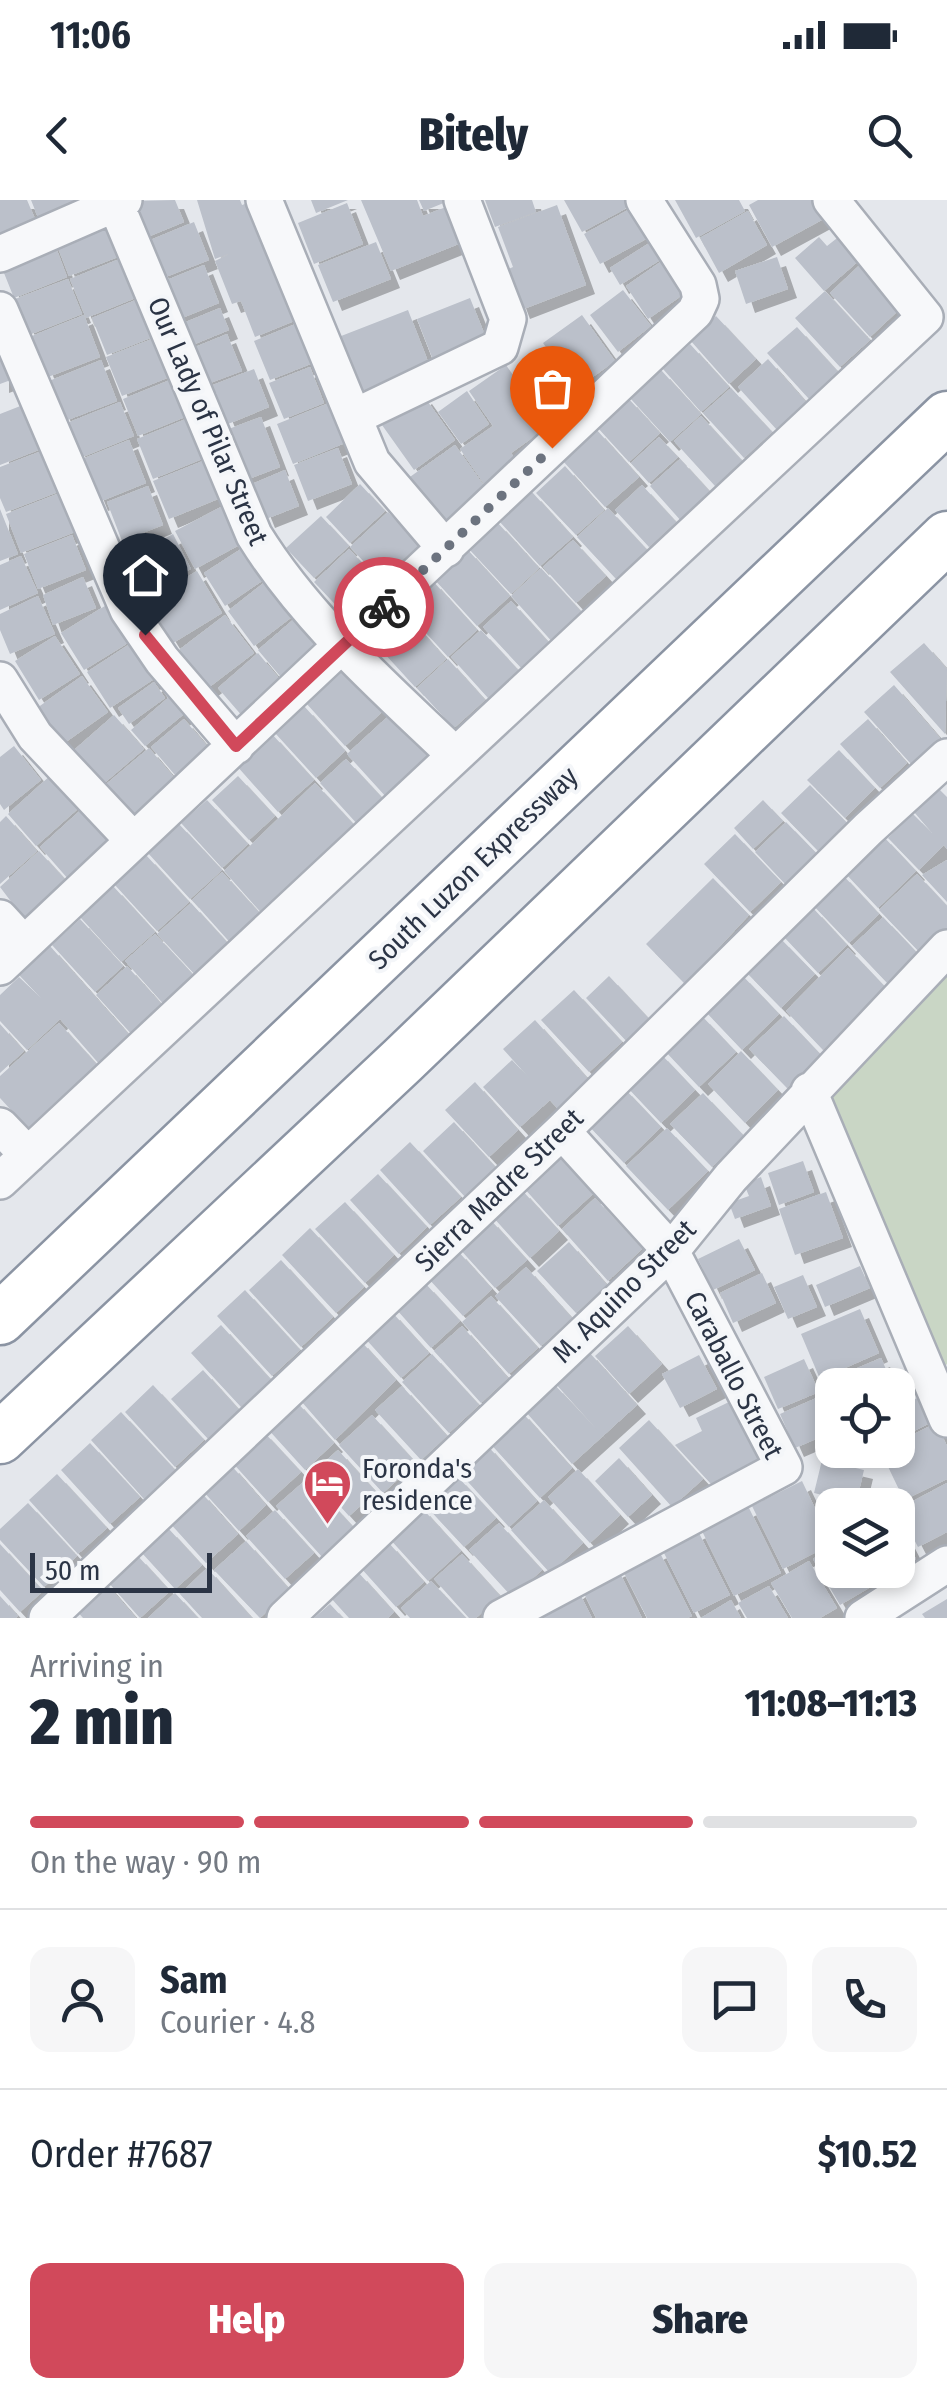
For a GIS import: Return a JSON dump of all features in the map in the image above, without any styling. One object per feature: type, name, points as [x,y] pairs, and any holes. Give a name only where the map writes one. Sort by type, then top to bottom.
[{"type":"highway","name":"South Luzon Expressway","points":[[0,1319],[947,417]]},
{"type":"highway","points":[[0,1438],[403,1060],[947,537]]},
{"type":"street","points":[[264,200],[372,462],[446,549]]},
{"type":"street","points":[[354,417],[500,347],[508,319],[462,200]]},
{"type":"street","points":[[0,918],[12,956],[694,312],[700,299],[698,286],[644,200]]},
{"type":"street","points":[[0,1182],[925,317],[831,200]]},
{"type":"street","points":[[0,254],[118,201]]},
{"type":"street","name":"Our Lady of Pilar Street","points":[[118,201],[254,535],[275,569],[342,646],[454,754]]},
{"type":"street","points":[[0,310],[16,396],[128,610],[162,660],[236,746]]},
{"type":"street","points":[[0,680],[35,736],[134,840]]},
{"type":"street","name":"Sierra Madre Street","points":[[47,1618],[562,1131],[868,829],[947,757]]},
{"type":"street","name":"M. Aquino Street","points":[[285,1618],[671,1252],[810,1091],[947,948]]},
{"type":"street","points":[[810,1091],[938,1374],[947,1419]]},
{"type":"street","points":[[0,1126],[28,1155]]},
{"type":"street","name":"Caraballo Street","points":[[501,1618],[784,1467],[671,1252],[562,1131]]},
{"type":"street","points":[[885,1612],[947,1564]]},
{"type":"green space","points":[[947,952],[947,1364],[930,1379],[818,1087]]},
{"type":"building","points":[[0,200],[27,200],[38,226],[0,241]]},
{"type":"building","points":[[31,200],[100,200],[41,225]]},
{"type":"building","points":[[175,200],[184,222],[145,238],[131,201]]},
{"type":"building","points":[[197,200],[240,200],[242,205],[257,200],[299,319],[255,337],[241,301],[232,304],[215,261],[231,253],[215,259]]},
{"type":"building","points":[[311,200],[348,200],[316,213]]},
{"type":"building","points":[[361,200],[417,200],[423,216],[446,207],[461,243],[391,271]]},
{"type":"building","points":[[419,200],[451,200],[424,211]]},
{"type":"building","points":[[485,200],[532,200],[536,212],[495,227]]},
{"type":"building","points":[[564,200],[634,200],[636,203],[582,232]]},
{"type":"building","points":[[675,200],[739,200],[745,211],[696,238]]},
{"type":"building","points":[[758,200],[820,200],[829,216],[772,247],[749,205]]},
{"type":"building","points":[[347,203],[363,244],[314,264],[298,223]]},
{"type":"building","points":[[557,205],[586,285],[521,310],[506,270],[513,267],[498,227]]},
{"type":"building","points":[[630,209],[646,239],[600,264],[584,234]]},
{"type":"building","points":[[748,211],[767,245],[719,273],[700,238]]},
{"type":"building","points":[[107,214],[123,255],[69,276],[53,235]]},
{"type":"building","points":[[194,222],[209,260],[163,278],[148,241]]},
{"type":"building","points":[[662,235],[673,252],[620,285],[610,268]]},
{"type":"building","points":[[841,235],[862,258],[824,291],[795,258],[819,237],[827,246]]},
{"type":"building","points":[[52,237],[67,277],[14,298],[0,263]]},
{"type":"building","points":[[376,242],[391,279],[333,302],[318,265]]},
{"type":"building","points":[[777,257],[788,289],[746,304],[735,271]]},
{"type":"building","points":[[122,258],[138,297],[86,318],[70,279]]},
{"type":"building","points":[[662,261],[684,294],[648,319],[626,286]]},
{"type":"building","points":[[863,262],[903,306],[870,337],[830,293]]},
{"type":"building","points":[[204,265],[219,303],[177,320],[162,282]]},
{"type":"building","points":[[68,279],[82,314],[29,335],[15,299]]},
{"type":"building","points":[[623,290],[651,326],[618,352],[590,315]]},
{"type":"building","points":[[825,291],[870,340],[840,367],[795,318]]},
{"type":"building","points":[[143,297],[158,335],[107,355],[92,318]]},
{"type":"building","points":[[470,298],[488,343],[435,365],[417,319]]},
{"type":"building","points":[[220,308],[229,330],[185,348],[176,326]]},
{"type":"building","points":[[408,310],[429,364],[358,393],[336,338]]},
{"type":"building","points":[[84,315],[100,357],[48,377],[32,336]]},
{"type":"building","points":[[582,315],[615,361],[576,389],[543,343]]},
{"type":"building","points":[[716,316],[756,359],[729,384],[690,340]]},
{"type":"building","points":[[298,323],[313,363],[270,380],[254,341]]},
{"type":"building","points":[[797,327],[838,372],[809,399],[767,353]]},
{"type":"building","points":[[227,334],[242,371],[202,386],[188,350]]},
{"type":"building","points":[[157,337],[172,376],[122,396],[106,357]]},
{"type":"building","points":[[0,338],[16,378],[0,384]]},
{"type":"building","points":[[690,344],[729,387],[701,412],[663,369]]},
{"type":"building","points":[[768,359],[806,402],[777,430],[738,387]]},
{"type":"building","points":[[101,360],[117,401],[65,421],[49,381]]},
{"type":"building","points":[[551,360],[573,391],[549,409],[527,378]]},
{"type":"building","points":[[506,365],[549,426],[511,453],[516,461],[484,484],[460,449],[493,426],[469,391]]},
{"type":"building","points":[[310,367],[324,403],[284,419],[269,383]]},
{"type":"building","points":[[254,369],[269,407],[228,424],[213,385]]},
{"type":"building","points":[[661,370],[701,414],[670,442],[630,398]]},
{"type":"building","points":[[175,378],[190,415],[138,436],[123,399]]},
{"type":"building","points":[[731,388],[772,432],[744,458],[703,413]]},
{"type":"building","points":[[467,391],[489,424],[461,444],[438,412]]},
{"type":"building","points":[[423,395],[455,440],[414,470],[382,425]]},
{"type":"building","points":[[628,398],[660,433],[629,462],[597,427]]},
{"type":"building","points":[[334,401],[350,441],[293,464],[277,424]]},
{"type":"building","points":[[120,402],[134,436],[80,458],[67,423]]},
{"type":"building","points":[[28,403],[46,447],[0,465],[0,414]]},
{"type":"building","points":[[701,416],[742,461],[715,486],[674,441]]},
{"type":"building","points":[[191,417],[207,457],[153,479],[137,439]]},
{"type":"building","points":[[261,417],[280,467],[246,480],[226,430]]},
{"type":"building","points":[[596,429],[639,477],[605,507],[562,460]]},
{"type":"building","points":[[659,437],[678,457],[649,483],[631,463]]},
{"type":"building","points":[[129,440],[146,483],[99,502],[82,459]]},
{"type":"building","points":[[455,445],[487,490],[439,524],[407,479]]},
{"type":"building","points":[[338,448],[352,484],[308,501],[294,465]]},
{"type":"building","points":[[47,449],[63,490],[6,512],[0,498],[0,467]]},
{"type":"building","points":[[680,459],[712,494],[682,522],[650,486]]},
{"type":"building","points":[[203,461],[218,499],[169,519],[153,481]]},
{"type":"building","points":[[565,466],[604,510],[576,535],[536,493]]},
{"type":"building","points":[[285,470],[299,506],[266,519],[252,484]]},
{"type":"building","points":[[360,484],[385,511],[350,543],[326,517]]},
{"type":"building","points":[[642,485],[676,522],[649,547],[615,510]]},
{"type":"building","points":[[148,486],[163,525],[122,541],[107,502]]},
{"type":"building","points":[[65,491],[80,530],[21,553],[6,514]]},
{"type":"building","points":[[532,492],[573,537],[540,566],[499,521]]},
{"type":"building","points":[[223,506],[243,543],[195,569],[175,531]]},
{"type":"building","points":[[608,508],[647,550],[616,579],[577,537]]},
{"type":"building","points":[[0,509],[18,554],[0,561]]},
{"type":"building","points":[[388,512],[419,545],[381,580],[350,547]]},
{"type":"building","points":[[321,516],[349,546],[314,578],[286,548]]},
{"type":"building","points":[[497,522],[539,568],[511,594],[468,548]]},
{"type":"building","points":[[173,534],[191,569],[147,592],[129,558]]},
{"type":"building","points":[[72,535],[86,570],[38,589],[24,554]]},
{"type":"building","points":[[573,540],[606,576],[576,603],[543,567]]},
{"type":"building","points":[[241,549],[262,581],[225,606],[204,573]]},
{"type":"building","points":[[349,549],[383,585],[348,618],[314,582]]},
{"type":"building","points":[[467,549],[510,596],[477,626],[434,579]]},
{"type":"building","points":[[21,556],[38,593],[0,610],[0,565]]},
{"type":"building","points":[[541,568],[586,617],[555,645],[511,596]]},
{"type":"building","points":[[197,571],[222,613],[173,643],[147,601]]},
{"type":"building","points":[[83,577],[96,608],[53,625],[43,595]]},
{"type":"building","points":[[270,578],[297,613],[254,646],[228,611]]},
{"type":"building","points":[[432,580],[477,630],[448,657],[403,608]]},
{"type":"building","points":[[38,596],[55,634],[10,654],[0,630],[0,614]]},
{"type":"building","points":[[113,601],[136,638],[84,670],[61,633]]},
{"type":"building","points":[[511,601],[550,644],[523,670],[483,627]]},
{"type":"building","points":[[404,612],[446,659],[415,687],[373,641]]},
{"type":"building","points":[[301,613],[328,646],[285,682],[258,650]]},
{"type":"building","points":[[225,615],[254,653],[208,688],[179,650]]},
{"type":"building","points":[[481,630],[518,670],[488,698],[451,657]]},
{"type":"building","points":[[55,636],[80,674],[39,700],[15,661]]},
{"type":"building","points":[[136,640],[160,675],[110,708],[87,672]]},
{"type":"building","points":[[924,643],[947,669],[945,734],[890,672]]},
{"type":"building","points":[[258,653],[283,683],[243,717],[218,688]]},
{"type":"building","points":[[448,659],[485,700],[454,728],[417,688]]},
{"type":"building","points":[[342,668],[382,712],[345,746],[305,702]]},
{"type":"building","points":[[82,676],[108,712],[63,744],[37,708]]},
{"type":"building","points":[[154,682],[165,698],[129,724],[118,708]]},
{"type":"building","points":[[894,685],[940,738],[911,764],[864,712]]},
{"type":"building","points":[[175,692],[190,709],[145,746],[131,730]]},
{"type":"building","points":[[304,706],[345,751],[316,778],[275,733]]},
{"type":"building","points":[[395,710],[435,754],[387,798],[347,754]]},
{"type":"building","points":[[114,715],[144,749],[102,785],[73,751]]},
{"type":"building","points":[[184,719],[208,747],[175,775],[151,747]]},
{"type":"building","points":[[868,719],[907,763],[880,788],[840,744]]},
{"type":"building","points":[[271,733],[314,780],[278,812],[236,765]]},
{"type":"building","points":[[14,746],[41,780],[4,810],[0,804],[0,757]]},
{"type":"building","points":[[149,748],[178,782],[134,821],[104,786]]},
{"type":"building","points":[[839,750],[875,788],[845,818],[807,780]]},
{"type":"building","points":[[346,759],[385,801],[359,826],[320,783]]},
{"type":"building","points":[[52,774],[81,806],[36,846],[8,814]]},
{"type":"building","points":[[238,776],[275,816],[249,840],[212,800]]},
{"type":"building","points":[[315,783],[357,828],[265,917],[224,871]]},
{"type":"building","points":[[810,785],[848,824],[819,852],[781,813]]},
{"type":"building","points":[[940,790],[947,797],[947,849],[944,845],[919,870],[888,838],[913,814],[932,833],[914,812]]},
{"type":"building","points":[[207,800],[248,844],[222,868],[181,823]]},
{"type":"building","points":[[763,800],[783,821],[753,849],[734,828]]},
{"type":"building","points":[[83,808],[112,842],[69,880],[40,847]]},
{"type":"building","points":[[6,816],[37,851],[0,884],[0,822]]},
{"type":"building","points":[[786,822],[818,855],[787,886],[755,852]]},
{"type":"building","points":[[178,823],[222,870],[190,899],[147,852]]},
{"type":"building","points":[[735,834],[781,882],[750,912],[704,864]]},
{"type":"building","points":[[882,835],[916,871],[878,908],[844,872]]},
{"type":"building","points":[[39,851],[70,885],[28,924],[0,887]]},
{"type":"building","points":[[146,855],[189,902],[157,931],[114,884]]},
{"type":"building","points":[[947,860],[947,902],[922,875]]},
{"type":"building","points":[[222,872],[265,919],[234,947],[192,900]]},
{"type":"building","points":[[841,873],[879,914],[849,943],[810,902]]},
{"type":"building","points":[[917,874],[947,906],[947,934],[924,957],[879,910]]},
{"type":"building","points":[[713,878],[749,915],[685,984],[646,944]]},
{"type":"building","points":[[113,886],[155,932],[121,962],[80,917]]},
{"type":"building","points":[[191,903],[232,948],[199,979],[157,934]]},
{"type":"building","points":[[813,908],[847,945],[818,973],[783,936]]},
{"type":"building","points":[[883,917],[920,956],[889,985],[852,946]]},
{"type":"building","points":[[80,919],[123,966],[95,992],[52,945]]},
{"type":"building","points":[[155,934],[198,980],[167,1008],[125,961]]},
{"type":"building","points":[[780,938],[815,974],[781,1008],[745,971]]},
{"type":"building","points":[[50,946],[131,1037],[100,1065],[60,1019],[27,1050],[0,1021],[0,995],[19,977],[41,998],[19,975]]},
{"type":"building","points":[[848,948],[887,989],[823,1050],[786,1011]]},
{"type":"building","points":[[127,966],[165,1008],[134,1037],[96,995]]},
{"type":"building","points":[[741,974],[779,1014],[742,1050],[704,1010]]},
{"type":"building","points":[[609,976],[652,1022],[629,1044],[586,998]]},
{"type":"building","points":[[574,990],[622,1042],[589,1072],[541,1020]]},
{"type":"building","points":[[701,1015],[736,1052],[699,1087],[664,1050]]},
{"type":"building","points":[[784,1016],[821,1055],[787,1088],[749,1049]]},
{"type":"building","points":[[535,1020],[589,1080],[558,1109],[550,1100],[520,1127],[483,1087],[512,1060],[530,1079],[503,1049]]},
{"type":"building","points":[[59,1023],[99,1067],[31,1132],[0,1098],[0,1076]]},
{"type":"building","points":[[0,1024],[24,1051],[0,1073]]},
{"type":"building","points":[[741,1051],[778,1090],[745,1123],[708,1084]]},
{"type":"building","points":[[659,1052],[695,1090],[661,1123],[625,1085]]},
{"type":"building","points":[[475,1082],[518,1130],[489,1157],[445,1110]]},
{"type":"building","points":[[623,1087],[661,1127],[624,1163],[586,1123]]},
{"type":"building","points":[[703,1093],[744,1136],[712,1167],[670,1124]]},
{"type":"building","points":[[454,1122],[497,1169],[466,1198],[423,1151]]},
{"type":"building","points":[[667,1128],[708,1171],[668,1210],[626,1166]]},
{"type":"building","points":[[410,1142],[461,1197],[430,1225],[380,1170]]},
{"type":"building","points":[[559,1153],[595,1192],[558,1226],[523,1187]]},
{"type":"building","points":[[803,1161],[814,1192],[779,1205],[768,1173]]},
{"type":"building","points":[[378,1174],[427,1227],[399,1254],[350,1200]]},
{"type":"building","points":[[761,1177],[771,1206],[735,1219],[729,1203],[749,1196],[744,1184]]},
{"type":"building","points":[[521,1189],[559,1231],[530,1258],[492,1216]]},
{"type":"building","points":[[826,1192],[843,1238],[795,1255],[779,1209]]},
{"type":"building","points":[[595,1198],[642,1249],[608,1281],[562,1229]]},
{"type":"building","points":[[345,1202],[394,1255],[365,1283],[315,1229]]},
{"type":"building","points":[[489,1218],[527,1260],[495,1288],[458,1247]]},
{"type":"building","points":[[310,1228],[364,1287],[336,1313],[282,1255]]},
{"type":"building","points":[[739,1239],[755,1270],[713,1290],[698,1259]]},
{"type":"building","points":[[569,1242],[607,1285],[576,1313],[537,1271]]},
{"type":"building","points":[[457,1250],[492,1289],[463,1316],[427,1277]]},
{"type":"building","points":[[281,1260],[333,1317],[301,1347],[249,1290]]},
{"type":"building","points":[[860,1266],[870,1288],[825,1307],[816,1285]]},
{"type":"building","points":[[526,1267],[572,1318],[541,1346],[495,1296]]},
{"type":"building","points":[[762,1273],[776,1303],[733,1323],[720,1293]]},
{"type":"building","points":[[803,1275],[817,1307],[788,1319],[774,1287]]},
{"type":"building","points":[[425,1283],[460,1321],[431,1348],[396,1309]]},
{"type":"building","points":[[245,1290],[300,1350],[272,1376],[217,1316]]},
{"type":"building","points":[[491,1296],[538,1348],[509,1374],[462,1322]]},
{"type":"building","points":[[860,1309],[879,1353],[845,1368],[815,1368],[801,1334]]},
{"type":"building","points":[[391,1311],[429,1353],[401,1378],[363,1336]]},
{"type":"building","points":[[221,1325],[271,1380],[241,1407],[191,1353]]},
{"type":"building","points":[[462,1326],[508,1378],[481,1403],[434,1351]]},
{"type":"building","points":[[628,1326],[662,1364],[629,1394],[595,1356]]},
{"type":"building","points":[[359,1339],[396,1380],[335,1440],[294,1393]]},
{"type":"building","points":[[588,1351],[637,1405],[572,1464],[525,1411],[554,1384],[598,1431],[554,1382]]},
{"type":"building","points":[[432,1354],[479,1405],[449,1433],[402,1382]]},
{"type":"building","points":[[699,1355],[717,1389],[680,1408],[662,1374]]},
{"type":"building","points":[[881,1358],[885,1368],[857,1368]]},
{"type":"building","points":[[804,1359],[815,1383],[815,1394],[778,1409],[764,1377]]},
{"type":"building","points":[[203,1370],[240,1411],[209,1440],[171,1399]]},
{"type":"building","points":[[153,1385],[204,1440],[175,1467],[125,1412]]},
{"type":"building","points":[[402,1386],[447,1436],[421,1460],[375,1410]]},
{"type":"building","points":[[921,1396],[934,1421],[915,1430],[915,1399]]},
{"type":"building","points":[[815,1399],[815,1439],[795,1448],[780,1414]]},
{"type":"building","points":[[295,1400],[334,1443],[305,1470],[266,1427]]},
{"type":"building","points":[[731,1401],[760,1460],[711,1484],[675,1445],[702,1431],[696,1418]]},
{"type":"building","points":[[520,1410],[572,1468],[540,1498],[487,1440]]},
{"type":"building","points":[[121,1412],[175,1470],[144,1499],[91,1440]]},
{"type":"building","points":[[372,1415],[416,1463],[383,1493],[339,1445]]},
{"type":"building","points":[[649,1420],[703,1479],[672,1507],[619,1448]]},
{"type":"building","points":[[936,1423],[947,1446],[947,1479],[915,1495],[915,1488],[898,1488],[889,1468],[915,1468],[915,1434]]},
{"type":"building","points":[[262,1430],[301,1472],[268,1502],[230,1460]]},
{"type":"building","points":[[90,1443],[140,1497],[110,1524],[61,1470]]},
{"type":"building","points":[[486,1444],[537,1501],[509,1527],[458,1471]]},
{"type":"building","points":[[338,1450],[376,1492],[349,1516],[311,1474]]},
{"type":"building","points":[[619,1458],[652,1495],[628,1517],[595,1481]]},
{"type":"building","points":[[230,1464],[266,1505],[239,1531],[202,1490]]},
{"type":"building","points":[[820,1468],[864,1470],[860,1488],[815,1488]]},
{"type":"building","points":[[578,1469],[620,1515],[590,1543],[548,1497]]},
{"type":"building","points":[[57,1474],[107,1528],[78,1554],[29,1500]]},
{"type":"building","points":[[457,1476],[496,1518],[464,1547],[425,1505]]},
{"type":"building","points":[[308,1478],[355,1529],[323,1558],[276,1506]]},
{"type":"building","points":[[802,1481],[815,1508],[815,1553],[783,1569],[752,1506]]},
{"type":"building","points":[[947,1483],[947,1532],[918,1547],[915,1541],[915,1500]]},
{"type":"building","points":[[200,1491],[238,1534],[206,1563],[168,1521]]},
{"type":"building","points":[[544,1500],[583,1543],[550,1573],[511,1530]]},
{"type":"building","points":[[28,1503],[77,1556],[44,1587],[0,1540],[0,1529]]},
{"type":"building","points":[[748,1506],[781,1573],[734,1596],[701,1529]]},
{"type":"building","points":[[421,1507],[461,1551],[428,1581],[388,1537]]},
{"type":"building","points":[[275,1510],[314,1553],[285,1579],[246,1536]]},
{"type":"building","points":[[499,1523],[542,1570],[512,1597],[469,1550]]},
{"type":"building","points":[[168,1528],[202,1565],[175,1589],[141,1552]]},
{"type":"building","points":[[697,1529],[730,1595],[694,1613],[661,1547]]},
{"type":"building","points":[[246,1541],[290,1590],[260,1618],[214,1570]]},
{"type":"building","points":[[388,1542],[424,1582],[396,1607],[360,1567]]},
{"type":"building","points":[[0,1544],[43,1591],[20,1612],[0,1590]]},
{"type":"building","points":[[658,1549],[692,1616],[647,1618],[621,1567]]},
{"type":"building","points":[[462,1554],[500,1596],[476,1618],[469,1618],[434,1579]]},
{"type":"building","points":[[137,1555],[170,1591],[140,1618],[107,1581]]},
{"type":"building","points":[[809,1561],[815,1571],[815,1588],[825,1588],[837,1608],[820,1618],[792,1618],[771,1583]]},
{"type":"building","points":[[617,1567],[642,1618],[596,1618],[580,1585]]},
{"type":"building","points":[[207,1568],[252,1618],[202,1618],[180,1594]]},
{"type":"building","points":[[358,1572],[394,1612],[388,1618],[349,1618],[330,1597]]},
{"type":"building","points":[[431,1581],[466,1618],[410,1618],[401,1608]]},
{"type":"building","points":[[105,1582],[136,1618],[83,1618],[75,1609]]},
{"type":"building","points":[[769,1586],[788,1618],[747,1618],[738,1603]]},
{"type":"building","points":[[577,1588],[592,1618],[535,1618]]},
{"type":"building","points":[[830,1588],[869,1588],[840,1605]]},
{"type":"building","points":[[175,1593],[198,1618],[148,1618]]},
{"type":"building","points":[[0,1596],[18,1616],[16,1618],[0,1618]]},
{"type":"building","points":[[947,1599],[947,1618],[925,1618],[922,1614]]},
{"type":"building","points":[[731,1600],[741,1618],[701,1618]]},
{"type":"building","points":[[330,1604],[343,1618],[314,1618]]},
{"type":"way so far","points":[[384,607],[552,448]]},
{"type":"place","name":"Foronda's residence","points":[[327,1526]]},
{"type":"route","points":[[145,635],[236,746],[384,607]]}]
